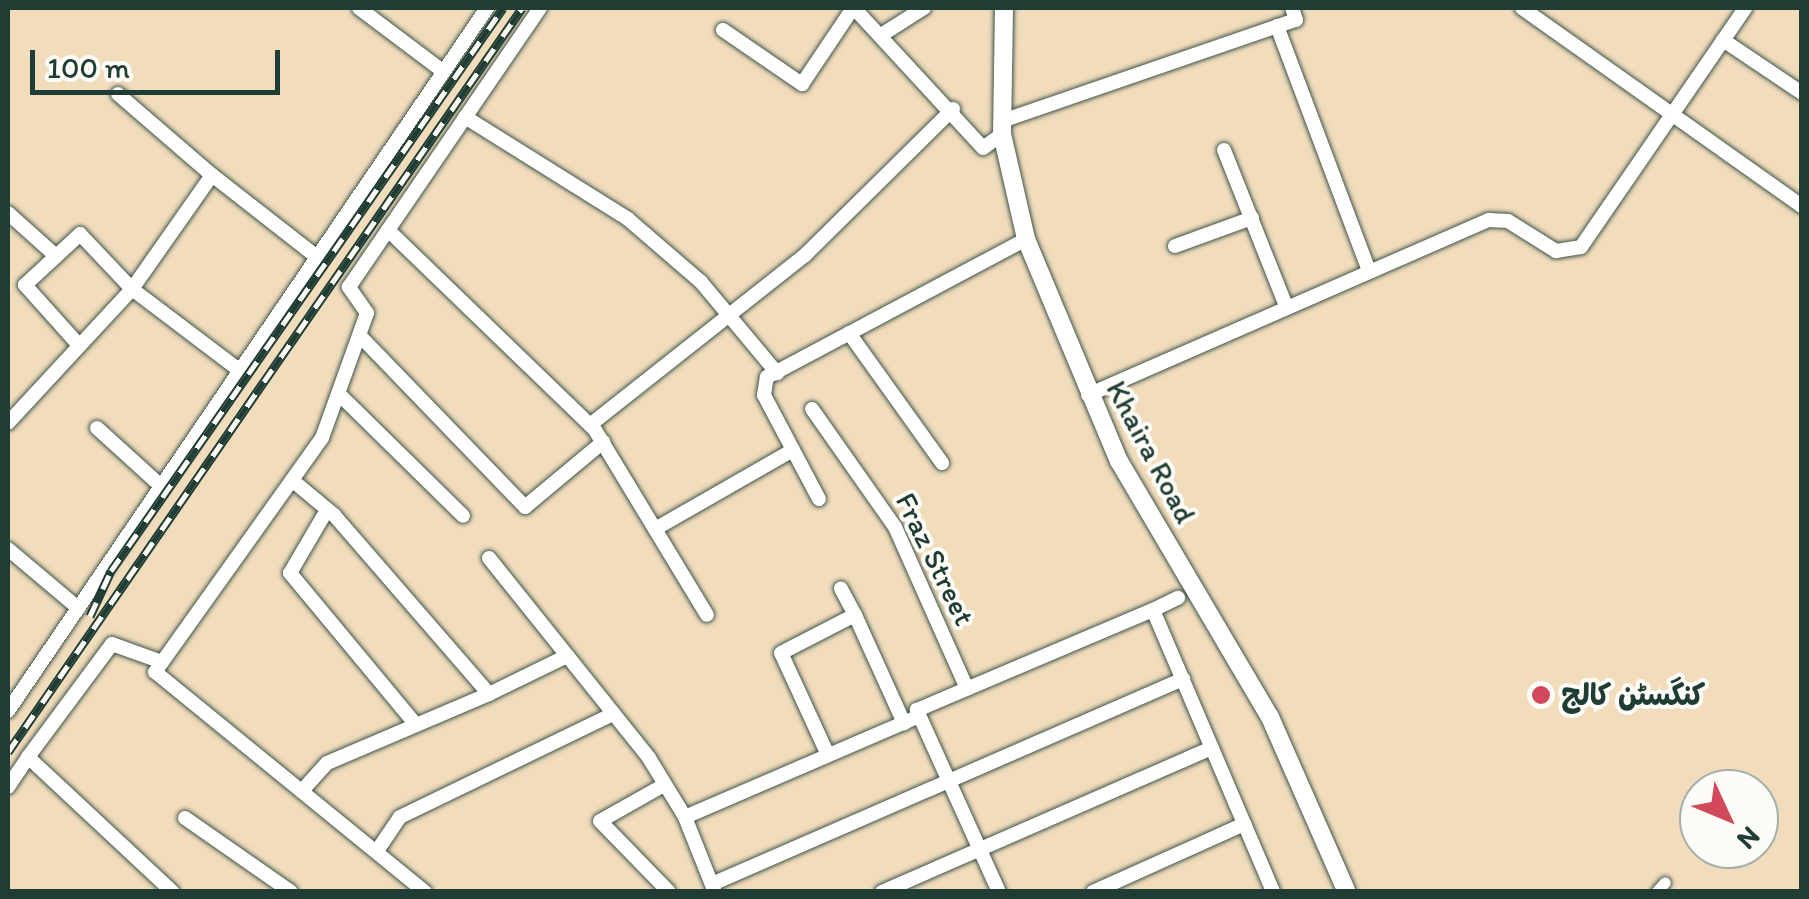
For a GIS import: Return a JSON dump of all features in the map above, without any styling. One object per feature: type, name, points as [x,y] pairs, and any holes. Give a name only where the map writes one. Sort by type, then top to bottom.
[{"type":"street","points":[[359,8],[444,72]]},
{"type":"street","points":[[8,711],[487,8]]},
{"type":"street","points":[[425,892],[379,848],[155,672],[292,480],[341,396],[368,313],[348,286],[540,8]]},
{"type":"street","points":[[723,30],[802,84],[854,8],[886,32],[984,148],[1002,127],[1296,20],[1292,8]]},
{"type":"street","points":[[886,32],[921,8]]},
{"type":"street","name":"Khaira Road","points":[[1004,8],[1002,127],[1026,239],[1088,395],[1270,717],[1347,892]]},
{"type":"street","points":[[1522,8],[1802,206]]},
{"type":"street","points":[[1088,395],[1286,303],[1499,218],[1569,253],[1745,8]]},
{"type":"street","points":[[1277,26],[1368,268]]},
{"type":"street","points":[[1723,40],[1802,93]]},
{"type":"street","points":[[118,94],[316,257]]},
{"type":"street","points":[[590,426],[727,311],[805,255],[953,109]]},
{"type":"street","points":[[465,117],[628,219],[727,311],[777,373]]},
{"type":"street","points":[[1224,150],[1286,303]]},
{"type":"street","points":[[8,423],[77,343],[132,289],[212,175]]},
{"type":"street","points":[[8,213],[56,256]]},
{"type":"street","points":[[1175,246],[1252,218]]},
{"type":"street","points":[[388,230],[590,426],[707,614]]},
{"type":"street","points":[[77,343],[26,285],[80,234],[132,289],[240,370]]},
{"type":"street","points":[[819,499],[762,385],[849,333],[1026,239]]},
{"type":"street","points":[[849,333],[942,462]]},
{"type":"street","points":[[362,338],[525,507],[602,442]]},
{"type":"street","points":[[341,396],[463,516]]},
{"type":"street","name":"Fraz Street","points":[[812,408],[895,527],[967,689]]},
{"type":"street","points":[[97,428],[161,486]]},
{"type":"street","points":[[655,529],[793,450]]},
{"type":"street","points":[[292,480],[328,510],[488,694]]},
{"type":"street","points":[[328,510],[290,573],[416,725]]},
{"type":"street","points":[[8,549],[78,608]]},
{"type":"street","points":[[490,558],[664,784],[684,818],[713,888],[948,779],[1183,679]]},
{"type":"street","points":[[841,589],[904,722]]},
{"type":"street","points":[[684,818],[1178,598]]},
{"type":"street","points":[[1153,610],[1273,892]]},
{"type":"street","points":[[828,756],[781,654],[856,615]]},
{"type":"street","points":[[8,788],[112,644],[162,662]]},
{"type":"street","points":[[303,790],[326,764],[567,656]]},
{"type":"street","points":[[8,683],[18,695]]},
{"type":"street","points":[[379,848],[400,817],[613,714]]},
{"type":"street","points":[[919,716],[999,892]]},
{"type":"street","points":[[882,892],[1212,748]]},
{"type":"street","points":[[28,757],[172,892]]},
{"type":"street","points":[[664,784],[600,822],[669,892]]},
{"type":"street","points":[[186,818],[290,892]]},
{"type":"street","points":[[1094,892],[1244,824]]},
{"type":"railway","points":[[90,616],[111,571],[503,8]]},
{"type":"railway","points":[[8,752],[522,8]]},
{"type":"place","name":"کنگسٹن کالج","points":[[1541,695]]}]
